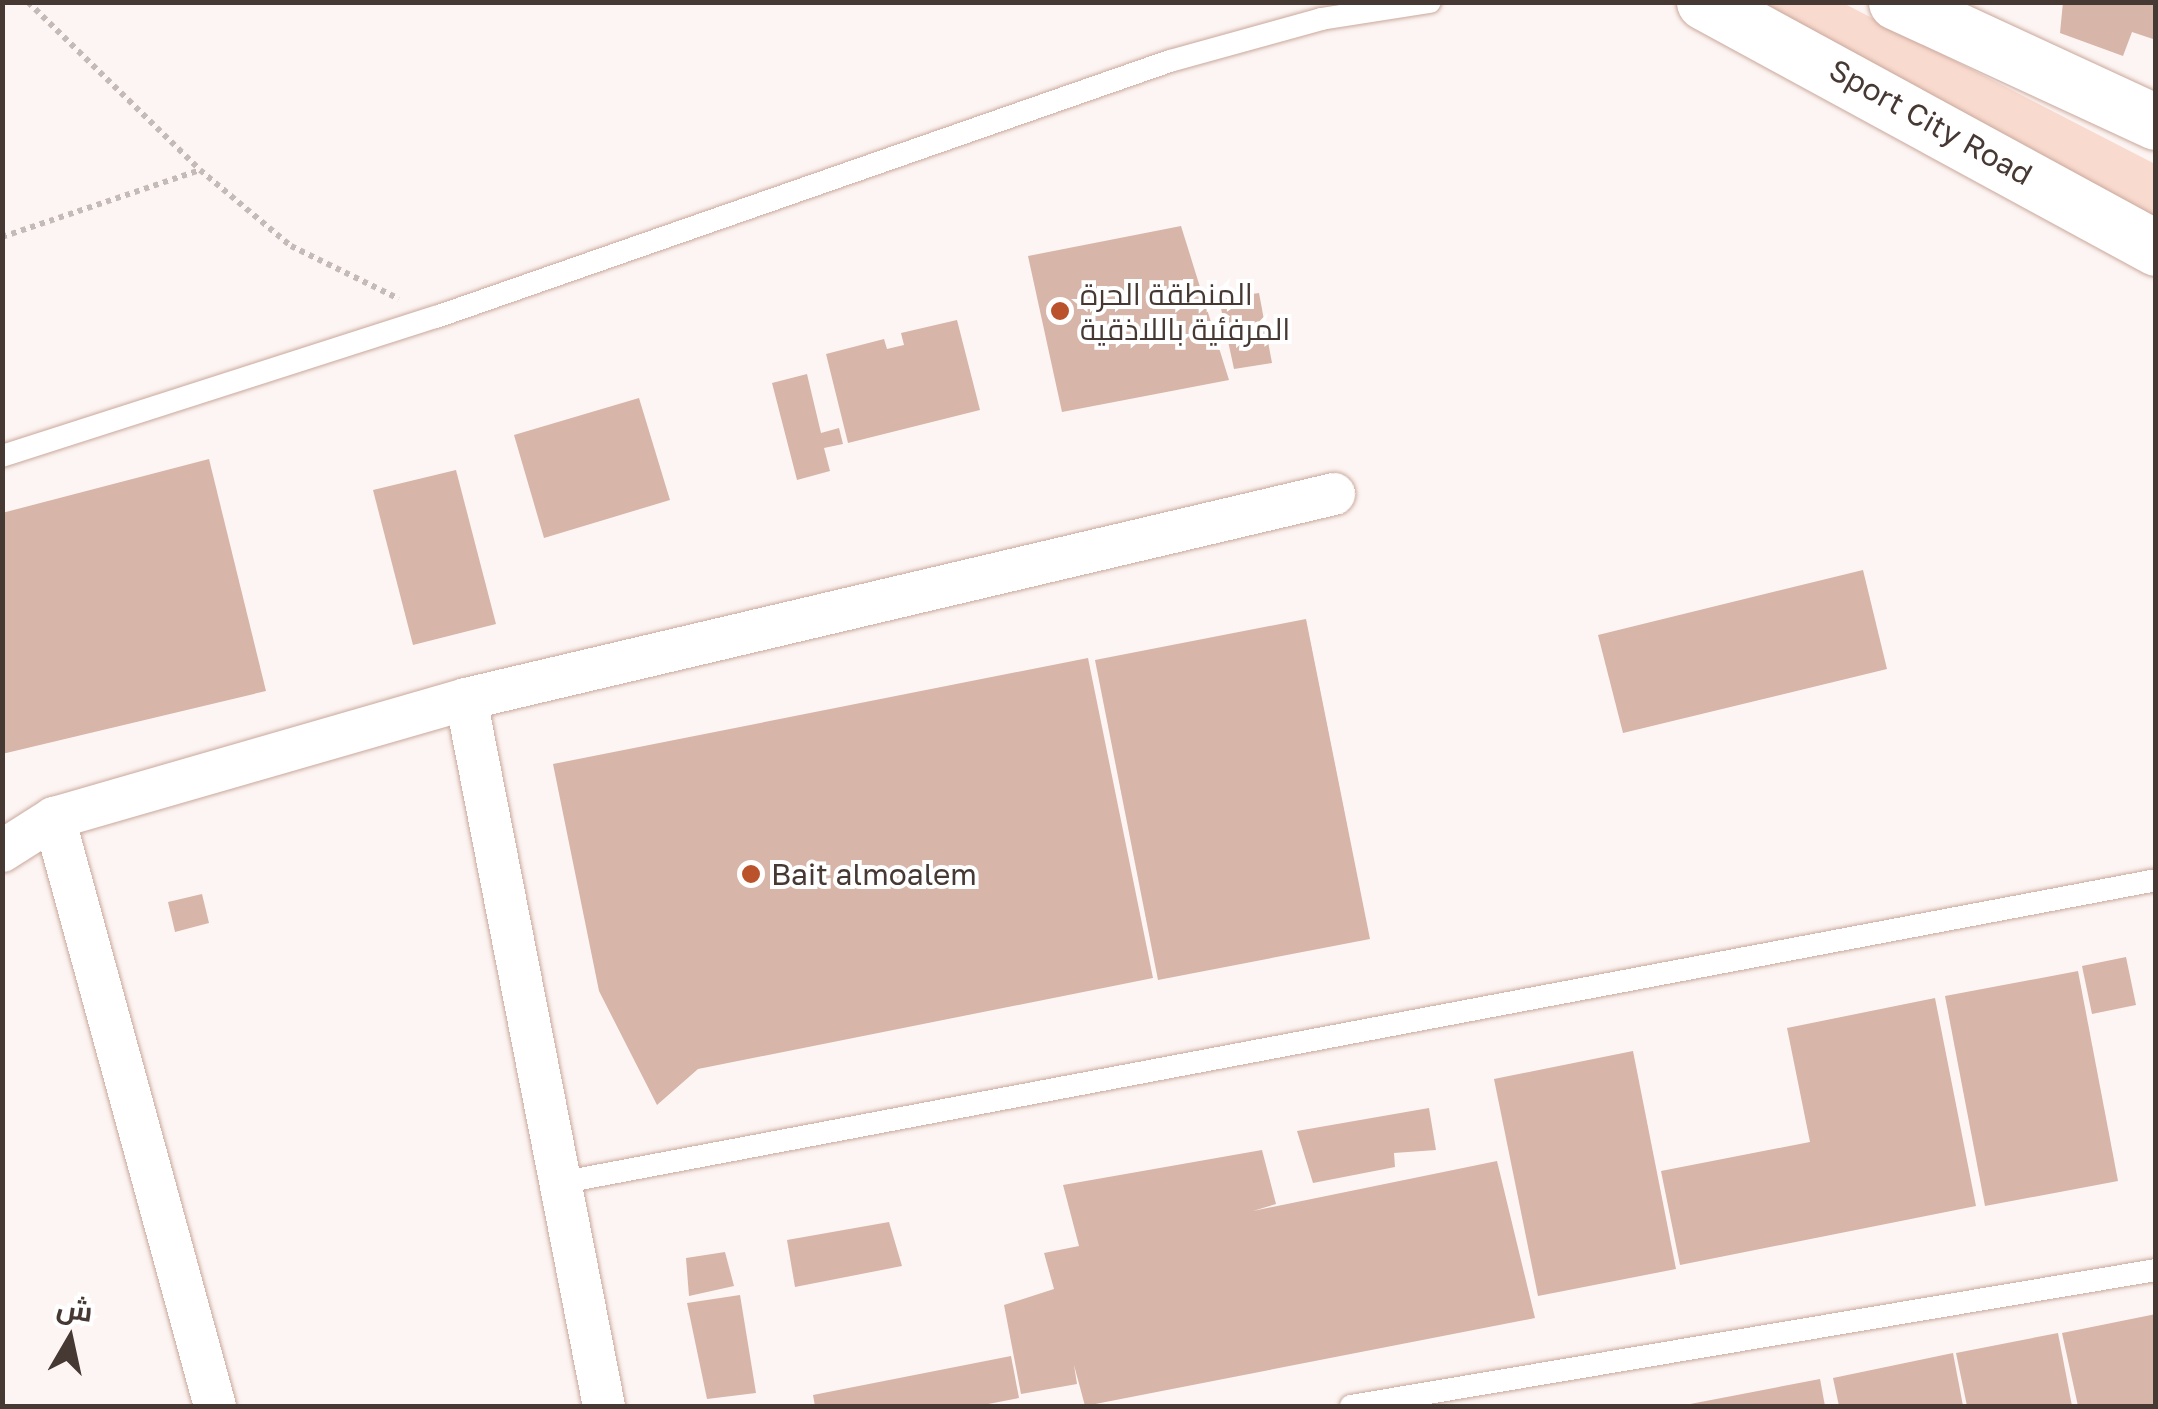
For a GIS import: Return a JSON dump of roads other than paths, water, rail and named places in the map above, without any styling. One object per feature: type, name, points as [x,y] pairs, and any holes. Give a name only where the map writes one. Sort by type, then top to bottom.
[{"type":"main road","name":"Sport City Road","points":[[1704,2],[2156,248]]},
{"type":"main road","points":[[1896,2],[2156,122]]},
{"type":"street","points":[[2,851],[54,818],[466,700],[1334,494]]},
{"type":"street","points":[[466,700],[604,1406]]},
{"type":"street","points":[[54,818],[215,1406]]},
{"type":"lane","points":[[2,456],[436,318],[1170,62],[1321,19],[1430,2]]},
{"type":"lane","points":[[559,1183],[2156,880]]},
{"type":"lane","points":[[1351,1406],[2156,1270]]},
{"type":"place","name":"المنطقة الحرة المرفئية باللاذقية","points":[[1060,311]]},
{"type":"place","name":"Bait almoalem","points":[[751,874]]}]
